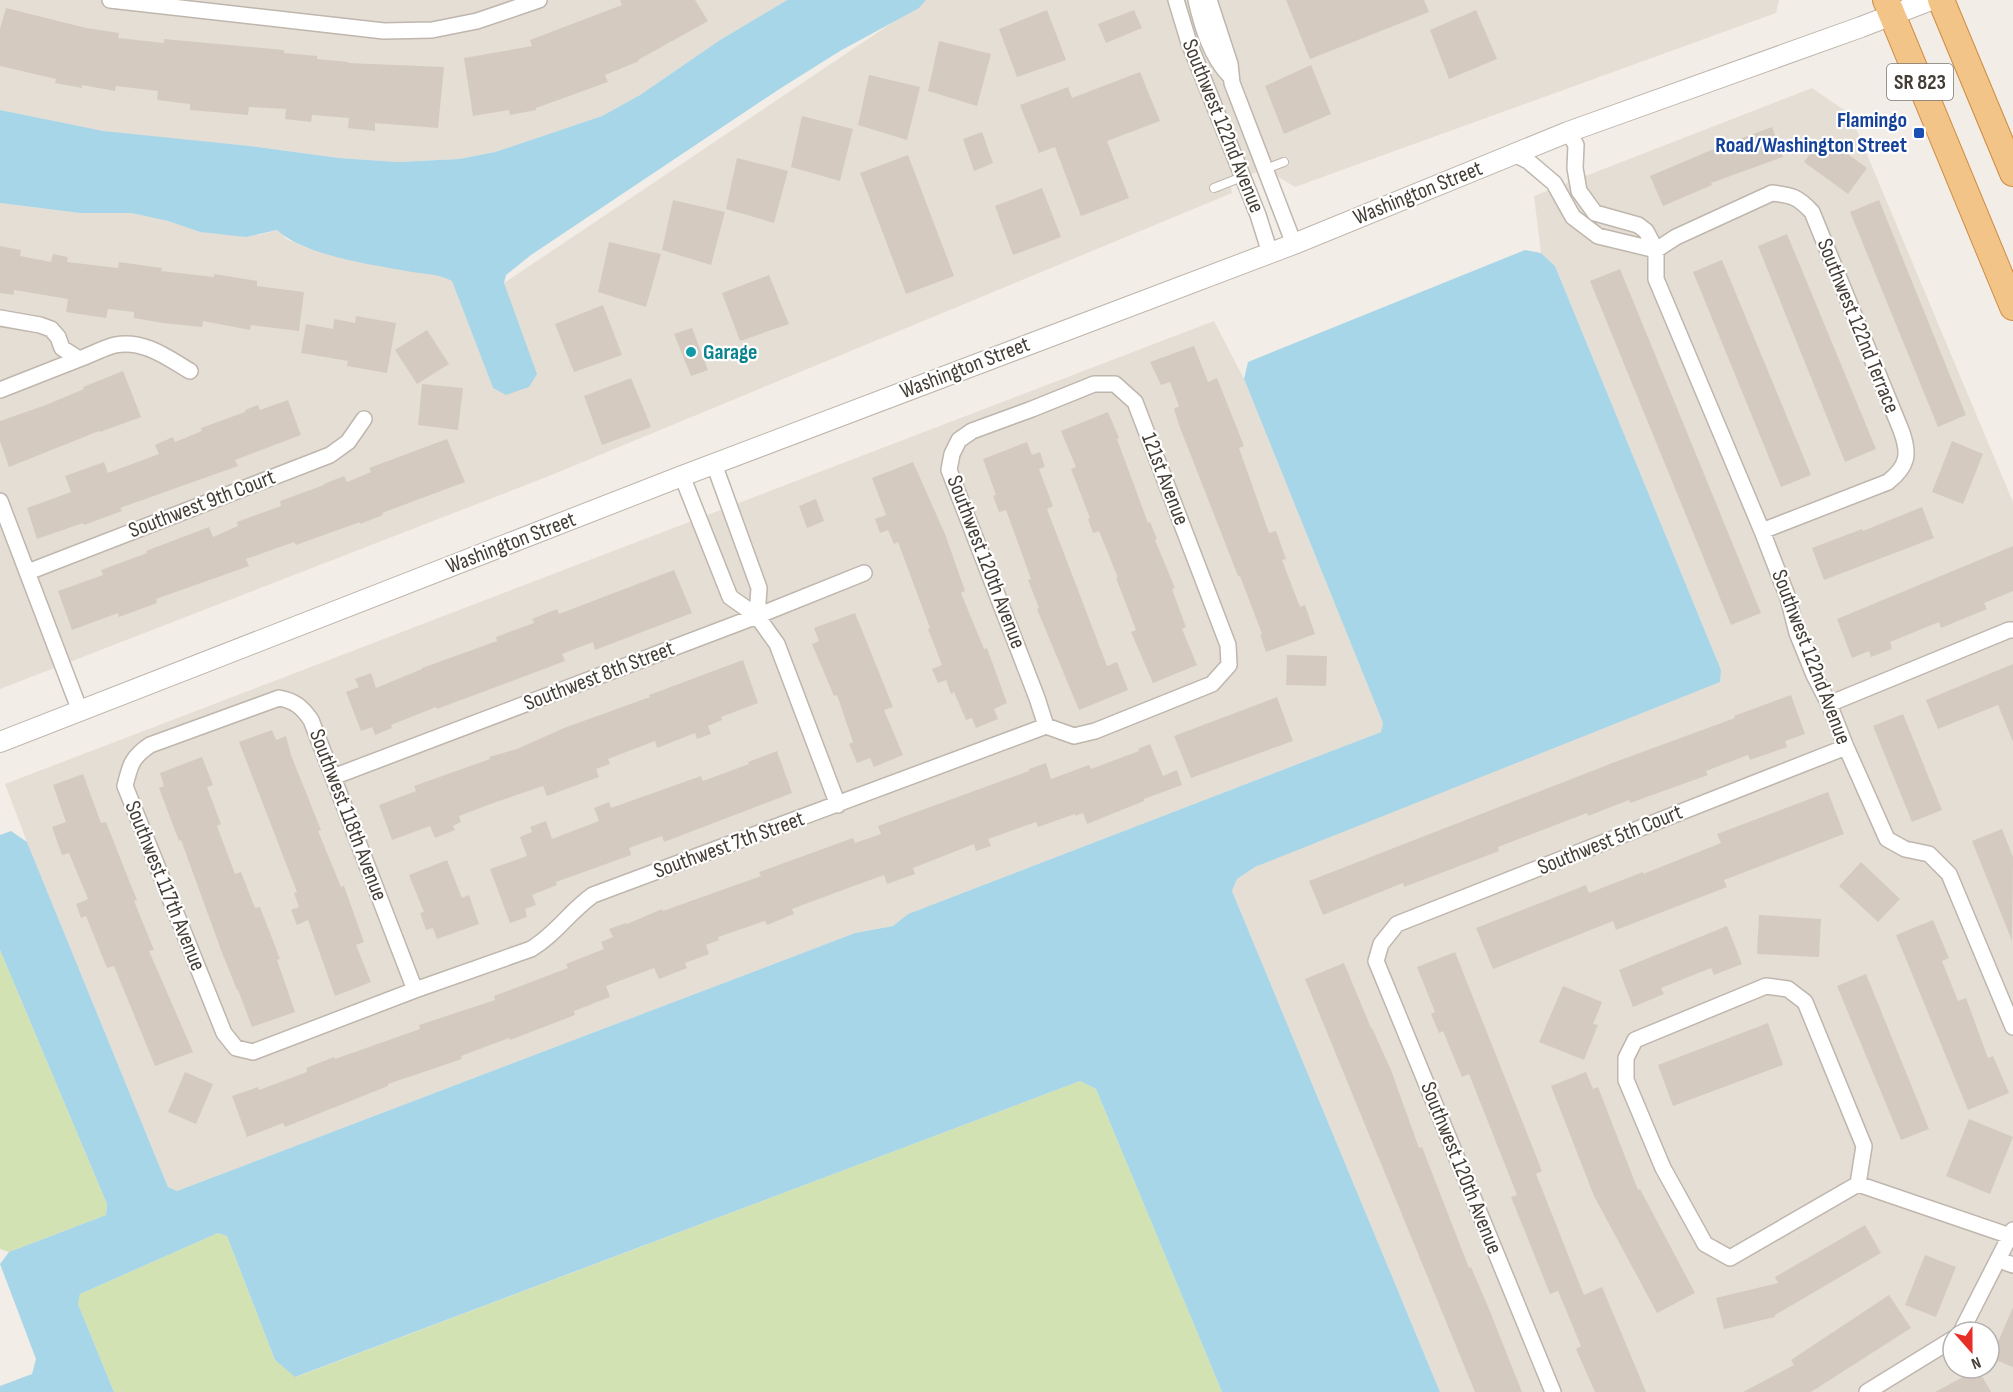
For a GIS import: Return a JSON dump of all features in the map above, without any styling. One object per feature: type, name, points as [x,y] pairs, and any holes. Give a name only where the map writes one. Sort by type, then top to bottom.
[{"type":"highway","name":"SR 823","points":[[1941,0],[2013,173]]},
{"type":"highway","name":"SR 823","points":[[1889,8],[2013,307]]},
{"type":"street","points":[[110,0],[396,31],[432,30],[477,21],[539,0]]},
{"type":"street","name":"Southwest 122nd Avenue","points":[[1176,0],[1189,43],[1261,223],[1270,253]]},
{"type":"street","name":"Southwest 122nd Avenue","points":[[1196,0],[1213,51],[1222,68],[1230,76]]},
{"type":"street","name":"Southwest 122nd Avenue","points":[[1209,0],[1230,64],[1230,76],[1294,244]]},
{"type":"street","name":"Washington Street","points":[[0,742],[682,476],[1294,244],[1568,132],[1889,8],[1931,0]]},
{"type":"street","points":[[1568,132],[1576,145],[1575,168],[1579,191],[1595,213],[1638,225],[1646,231],[1656,250]]},
{"type":"street","points":[[1514,154],[1528,161],[1554,183],[1573,217],[1598,236],[1656,250]]},
{"type":"street","points":[[1242,177],[1265,169]]},
{"type":"street","name":"Southwest 122nd Terrace","points":[[1656,250],[1676,237],[1772,193],[1800,199],[1812,212],[1906,446],[1900,472],[1888,482],[1762,531]]},
{"type":"street","name":"Southwest 122nd Avenue","points":[[1656,250],[1656,279],[1762,531],[1814,675],[1829,704],[1887,839],[1905,849],[1929,854],[1948,874],[2013,1027]]},
{"type":"street","points":[[0,318],[40,324],[51,329],[58,337],[62,348],[79,359]]},
{"type":"street","points":[[0,390],[114,346],[130,344],[155,351],[190,371]]},
{"type":"street","name":"121st Avenue","points":[[1032,409],[1094,384],[1115,384],[1136,402],[1228,645],[1229,665],[1212,684],[1095,731],[1074,736],[1046,726]]},
{"type":"street","name":"Southwest 120th Avenue","points":[[1032,409],[972,431],[959,440],[952,454],[949,471],[1046,726]]},
{"type":"street","name":"Southwest 9th Court","points":[[28,572],[330,455],[348,442],[363,419]]},
{"type":"street","points":[[714,464],[759,588],[757,616]]},
{"type":"street","points":[[682,476],[730,597],[757,616],[777,644],[838,805]]},
{"type":"street","points":[[0,501],[80,711]]},
{"type":"street","name":"Southwest 8th Street","points":[[333,777],[864,573]]},
{"type":"street","points":[[1829,704],[2013,630]]},
{"type":"street","name":"Southwest 118th Avenue","points":[[203,725],[279,698],[292,700],[303,709],[311,720],[415,990]]},
{"type":"street","name":"Southwest 117th Avenue","points":[[203,725],[150,746],[137,754],[129,770],[125,786],[224,1033],[236,1048]]},
{"type":"street","name":"Southwest 7th Street","points":[[236,1048],[253,1052],[415,990],[531,949],[546,941],[579,905],[593,895],[1046,726]]},
{"type":"street","name":"Southwest 5th Court","points":[[1381,944],[1397,924],[1846,747]]},
{"type":"street","name":"Southwest 120th Avenue","points":[[1381,944],[1376,961],[1553,1392]]},
{"type":"street","points":[[1858,1184],[1864,1146],[1805,1002],[1788,989],[1766,986],[1635,1040],[1626,1058],[1626,1080],[1663,1168],[1706,1244],[1730,1258],[1858,1184],[2012,1235],[2006,1263],[1969,1320]]},
{"type":"street","points":[[1867,1392],[1941,1346]]},
{"type":"lane","points":[[1265,169],[1284,162]]},
{"type":"lane","points":[[1214,188],[1242,177]]},
{"type":"shaded area","points":[[0,0],[787,0],[720,40],[640,95],[602,116],[495,152],[459,159],[398,162],[339,158],[250,146],[103,132],[0,110]]},
{"type":"shaded area","points":[[926,0],[1779,0],[1776,13],[1295,187],[1265,169],[1230,182],[1232,193],[549,476],[0,689],[0,203],[80,213],[131,213],[168,221],[200,232],[259,235],[278,230],[286,239],[307,248],[376,265],[440,275],[452,280],[493,388],[504,283]]},
{"type":"shaded area","points":[[1812,88],[1850,114],[2013,502],[2013,1392],[1440,1392],[1232,891],[1237,879],[1255,867],[1721,670],[1555,266],[1541,253],[1534,196]]},
{"type":"shaded area","points":[[1214,321],[1244,379],[1383,723],[1381,732],[908,914],[893,926],[855,933],[177,1191],[168,1187],[5,784]]},
{"type":"green space","points":[[0,950],[107,1204],[106,1215],[9,1252],[0,1249]]},
{"type":"green space","points":[[1080,1081],[1096,1089],[1222,1392],[114,1392],[78,1304],[80,1294],[218,1233],[227,1236],[275,1360],[296,1377]]},
{"type":"water","points":[[787,0],[926,0],[919,8],[840,51],[781,88],[531,255],[506,275],[504,283],[537,374],[529,387],[506,395],[493,388],[452,281],[447,279],[322,253],[304,247],[277,230],[246,237],[200,232],[168,221],[131,213],[80,213],[0,203],[0,110],[103,131],[250,146],[339,158],[398,162],[459,159],[495,152],[602,116],[640,95],[720,40]]},
{"type":"water","points":[[1525,250],[1541,253],[1555,266],[1721,670],[1720,682],[1255,867],[1237,879],[1232,891],[1440,1392],[1222,1392],[1096,1089],[1080,1081],[295,1377],[275,1360],[227,1236],[218,1233],[80,1294],[78,1304],[114,1392],[0,1392],[0,1386],[32,1374],[36,1359],[0,1264],[9,1252],[106,1215],[107,1204],[0,950],[0,835],[11,831],[27,842],[168,1187],[177,1191],[855,933],[893,926],[908,914],[1381,732],[1383,723],[1244,379],[1248,362]]},
{"type":"building","points":[[620,0],[695,0],[708,21],[639,61],[605,75],[608,82],[536,108],[536,110],[510,115],[509,110],[473,116],[464,58],[532,46],[530,40],[622,5]]},
{"type":"building","points":[[1286,0],[1424,0],[1429,12],[1310,59]]},
{"type":"building","points":[[6,8],[86,28],[119,33],[118,38],[164,43],[164,39],[284,50],[284,53],[317,56],[317,59],[348,63],[444,67],[438,128],[375,123],[375,131],[348,128],[349,118],[312,115],[311,122],[285,119],[286,109],[249,107],[248,115],[190,110],[190,104],[157,100],[158,91],[116,86],[115,91],[55,83],[56,79],[0,66],[0,29]]},
{"type":"building","points":[[1047,10],[1066,60],[1017,77],[999,29]]},
{"type":"building","points":[[1134,10],[1142,28],[1106,43],[1098,24]]},
{"type":"building","points":[[1476,10],[1497,59],[1449,79],[1430,30]]},
{"type":"building","points":[[939,41],[991,54],[977,106],[928,91]]},
{"type":"building","points":[[1311,65],[1331,114],[1284,134],[1265,86]]},
{"type":"building","points":[[1140,72],[1160,121],[1107,141],[1129,198],[1081,216],[1055,147],[1039,153],[1020,105],[1068,87],[1072,98]]},
{"type":"building","points":[[869,75],[920,87],[907,140],[858,125]]},
{"type":"building","points":[[802,116],[853,129],[840,181],[791,167]]},
{"type":"building","points":[[1772,127],[1783,157],[1711,183],[1712,185],[1663,206],[1650,176]]},
{"type":"building","points":[[982,132],[993,163],[974,171],[963,139]]},
{"type":"building","points":[[1823,136],[1867,168],[1848,194],[1804,162]]},
{"type":"building","points":[[908,155],[954,276],[906,294],[860,173]]},
{"type":"building","points":[[737,158],[788,171],[774,223],[726,209]]},
{"type":"building","points":[[1042,188],[1061,237],[1013,255],[995,206]]},
{"type":"building","points":[[673,200],[725,212],[711,265],[662,250]]},
{"type":"building","points":[[1879,200],[1966,415],[1938,427],[1850,212]]},
{"type":"building","points":[[1787,234],[1876,449],[1845,462],[1758,246]]},
{"type":"building","points":[[609,242],[661,254],[646,307],[598,292]]},
{"type":"building","points":[[0,246],[21,250],[20,256],[51,262],[53,254],[68,257],[67,262],[118,268],[119,262],[162,268],[161,271],[214,277],[214,274],[257,281],[257,286],[304,292],[299,331],[251,325],[250,330],[203,321],[202,327],[163,323],[134,318],[134,312],[108,309],[106,318],[66,312],[68,299],[14,290],[14,295],[0,293]]},
{"type":"building","points":[[1722,260],[1811,475],[1781,487],[1693,272]]},
{"type":"building","points":[[1620,269],[1761,613],[1731,625],[1590,281]]},
{"type":"building","points":[[769,275],[789,324],[740,341],[722,293]]},
{"type":"building","points":[[603,305],[622,355],[574,372],[555,324]]},
{"type":"building","points":[[356,316],[396,323],[387,373],[347,366],[348,361],[301,353],[306,324],[333,329],[334,319],[355,323]]},
{"type":"building","name":"Garage","points":[[692,328],[708,370],[691,376],[674,334]]},
{"type":"building","points":[[427,330],[449,364],[417,384],[395,350]]},
{"type":"building","points":[[1194,346],[1208,382],[1217,378],[1244,446],[1239,448],[1269,533],[1276,531],[1286,559],[1282,560],[1300,607],[1305,605],[1315,634],[1266,652],[1260,634],[1262,634],[1240,576],[1238,576],[1179,425],[1174,409],[1179,406],[1170,382],[1161,385],[1150,362]]},
{"type":"building","points":[[123,371],[141,417],[9,467],[0,441],[0,421],[46,405]]},
{"type":"building","points":[[631,378],[651,427],[602,445],[584,396]]},
{"type":"building","points":[[422,384],[463,388],[458,430],[418,425]]},
{"type":"building","points":[[288,400],[301,435],[235,460],[238,466],[120,508],[122,511],[84,525],[83,523],[37,539],[27,508],[71,492],[65,476],[104,462],[108,473],[159,454],[155,445],[173,437],[175,442],[202,431],[201,428],[258,405],[260,410]]},
{"type":"building","points":[[1108,412],[1148,523],[1150,522],[1175,588],[1172,589],[1186,627],[1182,629],[1197,665],[1153,683],[1131,632],[1136,630],[1116,578],[1118,578],[1099,531],[1093,533],[1088,519],[1090,518],[1071,469],[1076,467],[1061,431]]},
{"type":"building","points":[[447,439],[465,482],[382,513],[383,515],[360,524],[360,522],[296,545],[294,542],[246,559],[249,566],[156,599],[157,603],[119,617],[118,613],[72,630],[58,591],[103,575],[101,570],[209,527],[213,537],[238,526],[237,522],[281,506],[280,501],[344,476],[347,482],[371,472],[369,468]]},
{"type":"building","points":[[1952,441],[1983,454],[1963,504],[1932,492]]},
{"type":"building","points":[[1027,442],[1032,455],[1040,452],[1045,467],[1039,469],[1053,506],[1047,509],[1107,666],[1117,662],[1128,690],[1079,710],[1037,609],[1039,608],[1028,580],[1031,579],[1006,510],[999,512],[993,496],[996,495],[983,459]]},
{"type":"building","points":[[913,462],[945,534],[965,591],[961,593],[984,649],[987,648],[1007,703],[994,709],[998,719],[976,728],[972,718],[966,720],[946,680],[938,683],[932,669],[942,665],[898,542],[894,544],[888,530],[880,533],[875,519],[886,515],[872,478]]},
{"type":"building","points":[[816,499],[824,521],[807,528],[799,506]]},
{"type":"building","points":[[1922,507],[1934,538],[1824,580],[1812,548],[1862,529],[1863,531]]},
{"type":"building","points":[[2013,546],[2013,591],[1984,603],[1987,609],[1941,628],[1939,622],[1890,642],[1892,649],[1871,657],[1869,651],[1852,658],[1837,619]]},
{"type":"building","points":[[674,570],[692,613],[595,650],[593,642],[562,654],[565,661],[437,709],[436,707],[391,725],[392,728],[375,735],[372,727],[361,731],[346,692],[359,687],[355,679],[371,673],[376,688],[422,668],[497,641],[496,637],[534,623],[532,619],[557,609],[559,614]]},
{"type":"building","points":[[855,613],[893,707],[884,710],[903,755],[874,767],[870,758],[857,763],[849,744],[853,742],[837,695],[834,696],[812,644],[819,641],[814,628]]},
{"type":"building","points":[[1287,655],[1327,656],[1326,686],[1286,685]]},
{"type":"building","points":[[743,660],[758,703],[721,717],[722,720],[708,726],[711,734],[697,739],[695,733],[657,748],[655,741],[608,759],[610,764],[596,769],[599,777],[547,796],[543,786],[459,816],[461,822],[453,826],[455,830],[435,838],[430,826],[392,840],[379,805],[416,791],[414,786],[490,759],[489,757],[517,749],[564,728]]},
{"type":"building","points":[[2013,664],[2013,742],[1998,705],[1938,729],[1926,700]]},
{"type":"building","points":[[1791,695],[1805,734],[1785,741],[1787,747],[1750,760],[1748,755],[1706,771],[1708,775],[1630,803],[1629,800],[1588,816],[1587,813],[1498,847],[1499,851],[1404,887],[1403,883],[1323,915],[1309,881]]},
{"type":"building","points":[[1277,697],[1293,741],[1191,778],[1174,736]]},
{"type":"building","points":[[1903,714],[1942,810],[1912,822],[1873,726]]},
{"type":"building","points":[[272,730],[276,740],[286,736],[291,755],[321,830],[318,831],[341,887],[344,886],[364,942],[356,945],[371,982],[335,996],[308,920],[297,925],[291,910],[299,907],[294,893],[297,892],[239,742]]},
{"type":"building","points":[[1150,744],[1163,776],[1177,770],[1182,785],[1087,824],[1083,813],[1038,827],[1036,822],[988,839],[991,846],[976,851],[974,844],[913,868],[915,874],[887,884],[884,875],[792,909],[794,914],[767,925],[765,921],[718,937],[719,940],[706,945],[709,954],[685,963],[687,968],[659,979],[654,968],[606,986],[610,997],[574,1011],[575,1015],[461,1056],[462,1059],[388,1084],[388,1086],[285,1127],[283,1123],[247,1137],[232,1096],[258,1087],[259,1090],[307,1072],[306,1068],[334,1057],[335,1059],[420,1029],[419,1025],[495,1000],[494,996],[568,968],[566,964],[604,949],[601,942],[613,937],[609,929],[761,876],[759,872],[853,838],[855,843],[881,834],[878,826],[1046,763],[1051,779],[1089,765],[1091,769],[1139,751],[1138,749]]},
{"type":"building","points":[[777,751],[792,793],[664,842],[662,836],[629,848],[631,855],[556,882],[557,885],[532,895],[536,905],[525,909],[527,917],[510,923],[490,869],[527,856],[520,837],[532,832],[530,827],[546,821],[552,839],[599,821],[594,808],[609,802],[611,808],[701,776],[703,781]]},
{"type":"building","points":[[202,757],[213,785],[207,787],[221,824],[217,826],[235,874],[241,872],[255,908],[260,907],[280,959],[277,960],[295,1012],[252,1027],[159,788],[164,786],[160,773]]},
{"type":"building","points":[[83,774],[101,823],[106,822],[137,900],[134,901],[154,950],[149,951],[193,1052],[155,1066],[114,966],[107,968],[86,916],[81,918],[76,904],[88,899],[69,853],[62,855],[52,827],[66,822],[53,785]]},
{"type":"building","points":[[1828,792],[1844,834],[1724,880],[1727,887],[1616,930],[1613,921],[1493,969],[1476,928],[1586,885],[1589,893],[1643,872],[1643,874],[1721,843],[1717,834]]},
{"type":"building","points":[[2002,829],[2013,857],[2012,941],[1972,841]]},
{"type":"building","points":[[447,860],[462,898],[469,895],[479,924],[437,939],[433,928],[426,930],[420,913],[424,912],[409,875]]},
{"type":"building","points":[[1861,862],[1900,899],[1878,922],[1839,886]]},
{"type":"building","points":[[1759,915],[1821,919],[1819,957],[1757,954]]},
{"type":"building","points":[[1933,920],[1949,958],[1942,961],[1958,1001],[1966,998],[1988,1058],[1993,1056],[2009,1093],[1968,1110],[1896,935]]},
{"type":"building","points":[[1727,926],[1742,964],[1714,975],[1711,968],[1661,988],[1664,994],[1633,1007],[1619,970]]},
{"type":"building","points":[[1455,952],[1542,1171],[1536,1174],[1584,1295],[1602,1287],[1646,1392],[1595,1392],[1576,1349],[1581,1346],[1558,1291],[1550,1294],[1511,1197],[1517,1195],[1469,1074],[1462,1077],[1443,1031],[1439,1033],[1431,1014],[1435,1012],[1417,967]]},
{"type":"building","points":[[1344,963],[1391,1070],[1419,1148],[1422,1147],[1469,1268],[1471,1267],[1489,1309],[1522,1392],[1475,1392],[1305,979]]},
{"type":"building","points":[[1866,974],[1929,1129],[1901,1140],[1837,986]]},
{"type":"building","points":[[1563,986],[1602,1002],[1593,1024],[1598,1025],[1584,1060],[1539,1042]]},
{"type":"building","points":[[1768,1023],[1783,1065],[1673,1106],[1658,1065]]},
{"type":"building","points":[[185,1072],[213,1084],[196,1124],[168,1112]]},
{"type":"building","points":[[1586,1072],[1593,1089],[1598,1087],[1638,1190],[1640,1189],[1695,1293],[1657,1313],[1594,1196],[1551,1086]]},
{"type":"building","points":[[1969,1119],[2013,1137],[1990,1194],[1946,1176]]},
{"type":"building","points":[[1865,1225],[1881,1253],[1775,1317],[1724,1329],[1716,1298],[1778,1283],[1775,1277]]},
{"type":"building","points":[[1925,1255],[1956,1267],[1936,1317],[1905,1305]]},
{"type":"building","points":[[1889,1295],[1911,1328],[1811,1392],[1743,1392],[1794,1365],[1791,1360]]},
{"type":"building","points":[[2013,1307],[2013,1367],[2001,1362],[2001,1335]]},
{"type":"building","points":[[1957,1380],[1984,1380],[1991,1392],[1935,1392]]},
{"type":"place","name":"Flamingo Road/Washington Street","points":[[1919,133]]},
{"type":"place","name":"Garage","points":[[691,352]]}]
